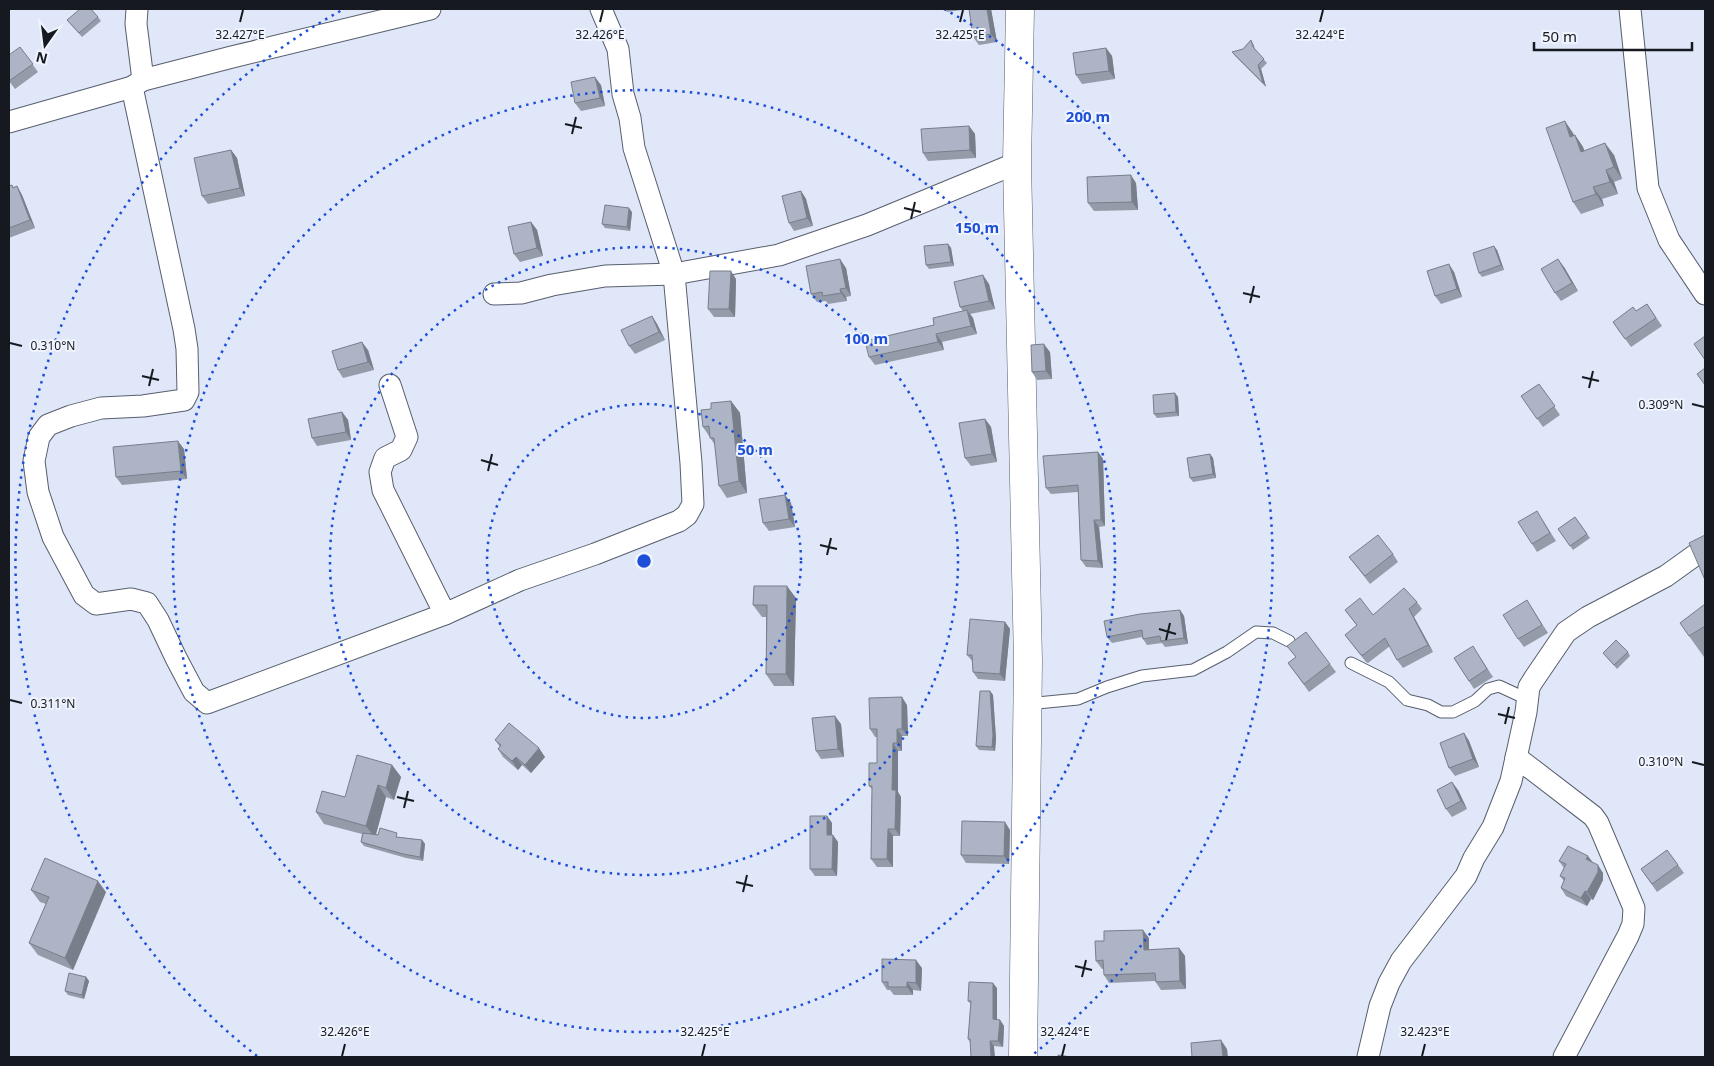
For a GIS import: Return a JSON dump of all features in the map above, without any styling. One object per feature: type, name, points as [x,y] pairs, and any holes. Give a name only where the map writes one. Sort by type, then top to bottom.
[{"type":"street","points":[[136,9],[137,83],[188,350],[188,392],[184,400],[143,406],[102,408],[71,416],[48,425],[39,437],[34,461],[38,492],[53,537],[84,595],[96,604],[131,599],[147,603],[158,620],[194,692],[206,703],[445,614],[520,580],[595,554],[679,521],[688,514],[693,504],[674,274],[634,148],[630,118],[623,94],[618,49],[601,9]]},
{"type":"street","points":[[9,122],[232,56],[430,9]]},
{"type":"street","points":[[1020,9],[1017,163],[1027,704],[1023,1057]]},
{"type":"street","points":[[1630,9],[1648,188],[1669,240],[1705,294]]},
{"type":"street","points":[[494,294],[520,293],[552,285],[605,276],[674,274],[779,255],[867,225],[1017,163]]},
{"type":"street","points":[[390,385],[407,438],[401,450],[385,458],[380,472],[383,490],[445,614]]},
{"type":"street","points":[[1368,1057],[1380,1006],[1389,983],[1401,961],[1466,876],[1474,858],[1493,826],[1512,781],[1529,686],[1566,632],[1588,617],[1666,576],[1705,548]]},
{"type":"street","points":[[1516,757],[1593,816],[1598,823],[1634,908],[1633,924],[1628,936],[1564,1057]]},
{"type":"lane","points":[[1027,704],[1078,698],[1142,676],[1193,670],[1227,652],[1256,632],[1272,633],[1289,640]]},
{"type":"lane","points":[[1350,663],[1389,682],[1407,700],[1428,705],[1441,712],[1453,712],[1475,701],[1488,689],[1499,686],[1527,699]]},
{"type":"building","points":[[80,9],[91,9],[98,17],[79,33],[67,20]]},
{"type":"building","points":[[969,9],[987,9],[991,34],[973,37]]},
{"type":"building","points":[[1251,40],[1253,47],[1264,59],[1258,65],[1263,83],[1232,52],[1243,49]]},
{"type":"building","points":[[20,47],[33,64],[9,81],[9,55]]},
{"type":"building","points":[[1106,48],[1109,71],[1076,75],[1073,53]]},
{"type":"building","points":[[595,77],[600,98],[575,103],[571,82]]},
{"type":"building","points":[[1565,121],[1570,137],[1575,135],[1581,152],[1605,143],[1614,167],[1606,170],[1610,182],[1593,187],[1596,194],[1573,202],[1546,128]]},
{"type":"building","points":[[969,126],[970,150],[923,153],[921,129]]},
{"type":"building","points":[[231,150],[240,188],[202,196],[194,158]]},
{"type":"building","points":[[1131,175],[1132,202],[1088,203],[1087,177]]},
{"type":"building","points":[[12,185],[13,188],[17,186],[30,220],[9,228],[9,186]]},
{"type":"building","points":[[801,191],[807,218],[789,223],[782,196]]},
{"type":"building","points":[[605,205],[629,208],[627,227],[602,224]]},
{"type":"building","points":[[531,222],[537,248],[514,254],[508,227]]},
{"type":"building","points":[[948,244],[951,262],[926,265],[924,246]]},
{"type":"building","points":[[1494,246],[1501,265],[1479,273],[1473,253]]},
{"type":"building","points":[[840,259],[846,288],[840,289],[841,293],[823,296],[822,292],[811,294],[806,266]]},
{"type":"building","points":[[1558,259],[1572,283],[1555,293],[1541,269]]},
{"type":"building","points":[[1449,264],[1457,289],[1435,296],[1427,271]]},
{"type":"building","points":[[710,271],[731,271],[729,309],[708,309]]},
{"type":"building","points":[[983,275],[989,301],[960,307],[954,282]]},
{"type":"building","points":[[1647,304],[1656,318],[1625,339],[1613,322],[1633,307],[1636,311]]},
{"type":"building","points":[[967,310],[971,326],[936,334],[938,342],[869,357],[865,341],[934,325],[933,318]]},
{"type":"building","points":[[652,316],[659,332],[629,346],[621,330]]},
{"type":"building","points":[[1705,336],[1705,360],[1694,344]]},
{"type":"building","points":[[362,342],[368,362],[338,370],[332,351]]},
{"type":"building","points":[[1044,344],[1046,371],[1032,372],[1031,345]]},
{"type":"building","points":[[1705,368],[1705,385],[1697,374]]},
{"type":"building","points":[[1539,384],[1555,406],[1537,419],[1521,396]]},
{"type":"building","points":[[1175,393],[1176,412],[1154,414],[1153,395]]},
{"type":"building","points":[[731,401],[739,481],[719,486],[714,438],[710,438],[709,426],[703,427],[701,410],[711,409],[711,403]]},
{"type":"building","points":[[342,412],[346,432],[312,438],[308,419]]},
{"type":"building","points":[[985,419],[992,454],[965,458],[959,423]]},
{"type":"building","points":[[178,441],[181,471],[116,477],[113,447]]},
{"type":"building","points":[[1098,452],[1101,520],[1094,520],[1098,561],[1081,560],[1078,485],[1046,488],[1043,456]]},
{"type":"building","points":[[1210,454],[1213,474],[1190,478],[1187,458]]},
{"type":"building","points":[[785,495],[789,519],[763,523],[759,499]]},
{"type":"building","points":[[1537,511],[1550,533],[1532,544],[1518,522]]},
{"type":"building","points":[[1575,517],[1587,534],[1570,546],[1558,529]]},
{"type":"building","points":[[1378,535],[1393,554],[1365,576],[1349,557]]},
{"type":"building","points":[[1705,535],[1705,580],[1689,543]]},
{"type":"building","points":[[754,586],[787,586],[786,674],[766,674],[767,605],[753,605]]},
{"type":"building","points":[[1404,588],[1417,602],[1409,609],[1428,645],[1397,660],[1385,638],[1361,655],[1345,635],[1357,625],[1345,610],[1360,598],[1373,615]]},
{"type":"building","points":[[1527,600],[1542,625],[1518,639],[1503,615]]},
{"type":"building","points":[[1705,604],[1705,626],[1689,636],[1680,623]]},
{"type":"building","points":[[1180,610],[1184,638],[1161,641],[1160,636],[1143,639],[1142,630],[1107,637],[1104,621],[1140,614]]},
{"type":"building","points":[[970,619],[1005,622],[1000,674],[973,672],[972,655],[967,655]]},
{"type":"building","points":[[1306,632],[1330,664],[1304,684],[1288,663],[1296,657],[1287,646]]},
{"type":"building","points":[[1616,640],[1628,652],[1614,665],[1603,653]]},
{"type":"building","points":[[1473,646],[1487,669],[1469,681],[1454,658]]},
{"type":"building","points":[[980,691],[990,691],[992,747],[976,746]]},
{"type":"building","points":[[902,697],[902,729],[897,729],[897,743],[893,743],[892,790],[896,790],[895,829],[888,829],[887,859],[871,859],[872,786],[869,786],[869,763],[877,763],[877,729],[870,729],[869,698]]},
{"type":"building","points":[[835,716],[838,749],[816,751],[812,718]]},
{"type":"building","points":[[509,723],[539,748],[525,765],[516,757],[512,761],[498,749],[501,745],[495,740]]},
{"type":"building","points":[[1464,733],[1473,759],[1449,768],[1440,743]]},
{"type":"building","points":[[357,755],[392,765],[386,788],[378,785],[366,826],[316,812],[322,791],[345,797]]},
{"type":"building","points":[[1452,782],[1461,801],[1446,809],[1437,790]]},
{"type":"building","points":[[810,816],[827,816],[827,835],[833,835],[832,869],[810,869]]},
{"type":"building","points":[[962,821],[1005,822],[1004,856],[961,855]]},
{"type":"building","points":[[380,828],[397,833],[396,837],[422,840],[420,857],[361,842],[363,833],[378,835]]},
{"type":"building","points":[[1568,846],[1588,856],[1586,859],[1598,865],[1598,872],[1587,892],[1585,891],[1581,898],[1561,888],[1565,878],[1560,876],[1566,864],[1559,861]]},
{"type":"building","points":[[1667,850],[1678,865],[1652,884],[1641,869]]},
{"type":"building","points":[[45,858],[98,881],[65,958],[29,943],[49,897],[31,890]]},
{"type":"building","points":[[1143,930],[1144,950],[1179,948],[1180,981],[1156,982],[1155,973],[1104,975],[1103,960],[1096,961],[1095,941],[1104,941],[1104,931]]},
{"type":"building","points":[[882,959],[916,960],[916,983],[907,982],[907,987],[888,987],[888,982],[882,982]]},
{"type":"building","points":[[69,973],[86,977],[82,995],[65,991]]},
{"type":"building","points":[[969,982],[993,983],[993,1019],[1000,1020],[998,1041],[990,1041],[991,1057],[971,1057],[970,1039],[968,1039],[971,1001],[968,1001]]},
{"type":"building","points":[[1221,1040],[1223,1057],[1192,1057],[1191,1043]]}]
